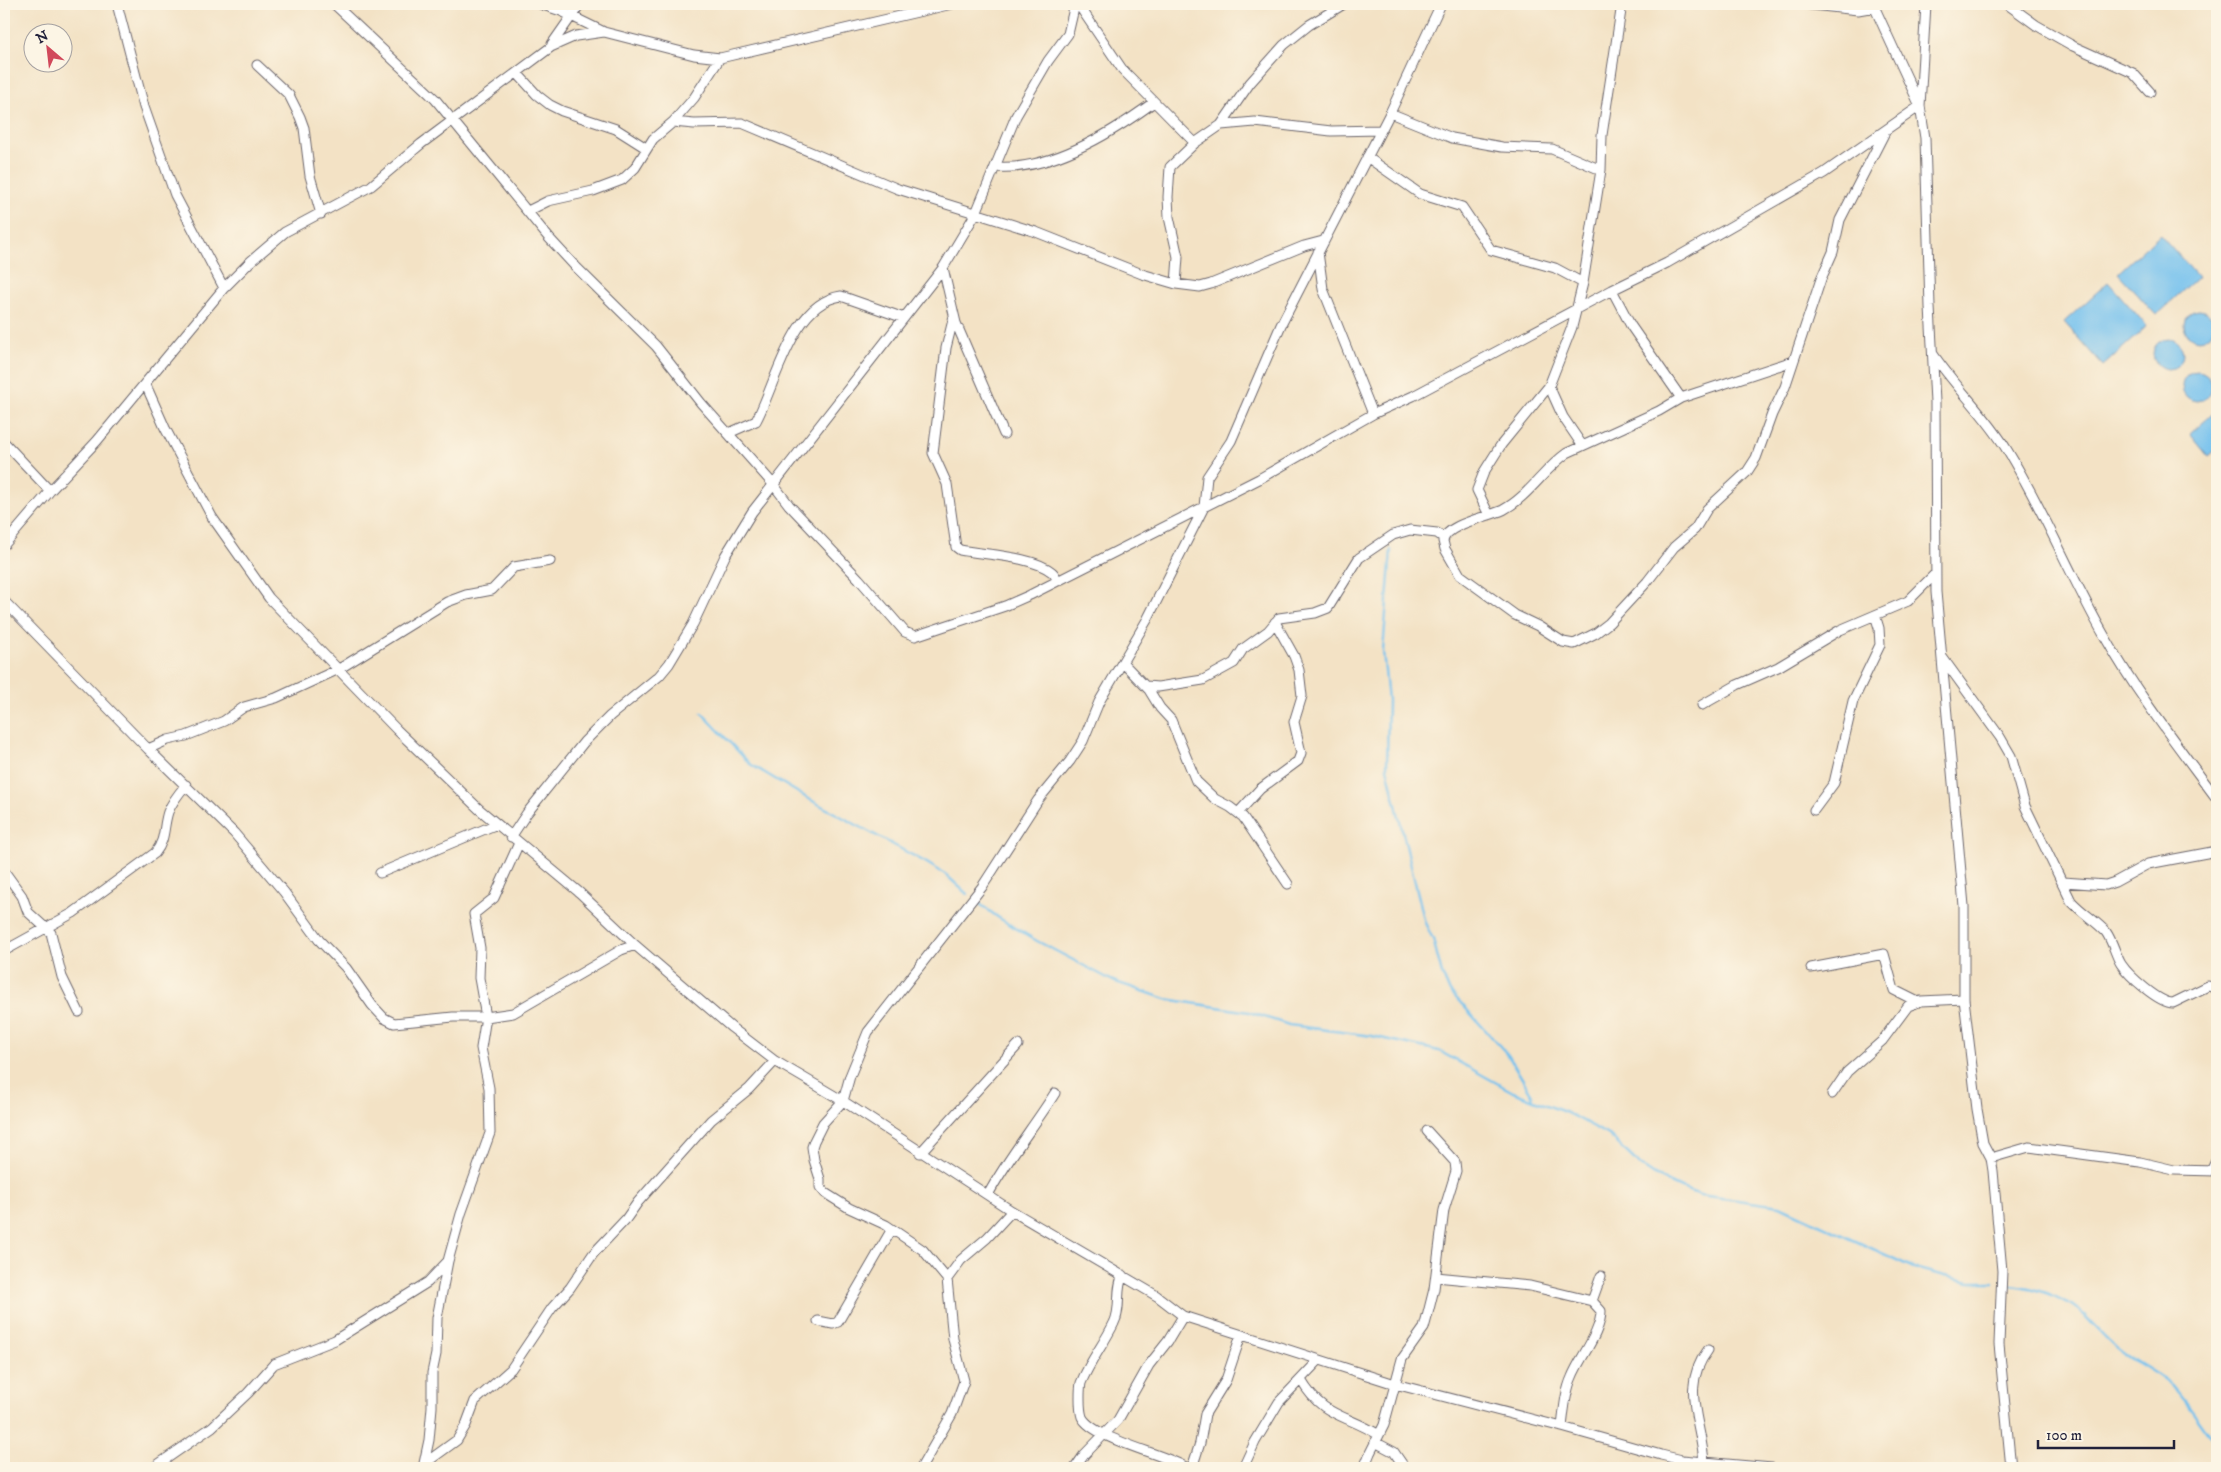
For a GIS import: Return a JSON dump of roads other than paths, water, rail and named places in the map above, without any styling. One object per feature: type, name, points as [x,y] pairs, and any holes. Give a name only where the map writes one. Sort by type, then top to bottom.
[{"type":"street","points":[[117,4],[144,107],[175,196],[224,288]]},
{"type":"street","points":[[334,4],[435,99],[573,264],[656,346],[773,484],[789,506],[910,635],[926,634],[1005,606],[1058,582],[1259,479],[1373,414],[1413,396],[1576,308],[1666,263],[1824,173],[1920,106]]},
{"type":"street","points":[[540,4],[561,11],[604,32],[694,55],[720,58],[952,4]]},
{"type":"street","points":[[551,47],[570,16],[580,4]]},
{"type":"street","points":[[1076,4],[1122,70],[1195,143]]},
{"type":"street","points":[[511,837],[584,742],[610,716],[659,676],[669,664],[692,624],[725,556],[752,512],[943,268],[976,212],[1016,116],[1048,61],[1068,34],[1076,4]]},
{"type":"street","points":[[1176,284],[1178,257],[1169,217],[1170,167],[1195,143],[1221,125],[1237,100],[1267,62],[1309,25],[1344,4]]},
{"type":"street","points":[[922,1468],[952,1414],[964,1381],[953,1339],[947,1279],[923,1250],[892,1228],[849,1208],[824,1193],[820,1187],[820,1179],[812,1147],[823,1123],[843,1101],[850,1076],[868,1032],[982,887],[1038,800],[1070,761],[1083,741],[1105,691],[1123,663],[1204,507],[1207,477],[1231,440],[1282,325],[1390,112],[1441,4]]},
{"type":"street","points":[[1489,515],[1477,490],[1484,472],[1501,445],[1549,386],[1572,327],[1583,283],[1602,170],[1602,135],[1622,4]]},
{"type":"street","points":[[1803,4],[1858,10],[1874,6],[1920,106]]},
{"type":"street","points":[[1926,4],[1920,106],[1925,138],[1935,402],[1936,574],[1964,906],[1964,999],[1976,1109],[1983,1143],[1990,1158],[2001,1251],[1999,1344],[2011,1468]]},
{"type":"street","points":[[2007,4],[2036,25],[2073,46],[2097,58],[2126,68],[2150,92]]},
{"type":"street","points":[[4,546],[50,491],[97,441],[224,288],[251,260],[285,232],[371,186],[453,119],[551,47],[576,36],[604,32]]},
{"type":"street","points":[[528,211],[548,201],[615,184],[635,168],[646,148],[657,134],[673,122],[694,98],[720,58]]},
{"type":"street","points":[[257,65],[288,95],[300,117],[304,128],[310,176],[321,214]]},
{"type":"street","points":[[517,73],[537,96],[550,105],[562,111],[616,128],[646,148]]},
{"type":"street","points":[[996,167],[1012,167],[1046,160],[1078,147],[1126,122],[1154,102]]},
{"type":"street","points":[[1390,112],[1452,138],[1502,147],[1552,149],[1602,170]]},
{"type":"street","points":[[673,122],[694,124],[742,123],[898,189],[1036,232],[1142,274],[1176,284],[1200,287],[1211,284],[1283,254],[1323,241]]},
{"type":"street","points":[[1221,125],[1256,122],[1331,131],[1381,130]]},
{"type":"street","points":[[1444,538],[1445,549],[1460,575],[1515,616],[1538,626],[1563,642],[1574,644],[1587,638],[1596,633],[1620,612],[1647,582],[1674,547],[1695,529],[1707,509],[1747,472],[1760,450],[1772,414],[1785,388],[1821,279],[1833,252],[1840,220],[1885,130]]},
{"type":"street","points":[[1367,157],[1420,194],[1462,207],[1491,250],[1555,268],[1583,283]]},
{"type":"street","points":[[1318,251],[1323,289],[1373,414]]},
{"type":"street","points":[[943,268],[954,316],[1004,434]]},
{"type":"street","points":[[1612,290],[1631,326],[1681,398]]},
{"type":"street","points":[[728,433],[756,421],[789,344],[803,323],[822,303],[841,296],[904,318]]},
{"type":"street","points":[[954,316],[946,348],[933,453],[947,484],[956,547],[960,550],[1007,557],[1033,564],[1052,571],[1058,582]]},
{"type":"street","points":[[1933,354],[1952,382],[1990,423],[2028,486],[2104,636],[2122,666],[2147,704],[2217,798]]},
{"type":"street","points":[[1444,538],[1454,528],[1504,510],[1519,498],[1555,461],[1582,446],[1659,411],[1681,398],[1793,361]]},
{"type":"street","points":[[145,383],[165,428],[212,517],[269,598],[450,782],[511,837],[580,893],[635,945],[732,1028],[775,1061],[843,1101],[920,1153],[1012,1211],[1157,1296],[1183,1316],[1395,1384],[1682,1460],[1772,1468]]},
{"type":"street","points":[[1549,386],[1563,417],[1582,446]]},
{"type":"street","points":[[4,442],[50,491]]},
{"type":"street","points":[[1146,686],[1163,686],[1203,680],[1213,676],[1234,663],[1243,649],[1268,631],[1275,622],[1287,616],[1315,613],[1328,608],[1359,558],[1393,535],[1410,530],[1437,534],[1444,538]]},
{"type":"street","points":[[148,749],[168,740],[186,736],[224,721],[244,707],[276,698],[339,669],[446,602],[466,595],[492,590],[514,567],[550,561]]},
{"type":"street","points":[[1702,706],[1729,689],[1778,667],[1840,630],[1908,601],[1936,574]]},
{"type":"street","points":[[4,601],[148,749],[234,833],[284,892],[304,921],[346,968],[372,1005],[384,1018],[394,1023],[453,1017],[486,1017],[513,1013],[621,950],[635,945]]},
{"type":"street","points":[[1814,810],[1834,782],[1853,701],[1880,645],[1875,615]]},
{"type":"street","points":[[1238,813],[1260,789],[1298,761],[1301,753],[1294,722],[1302,696],[1299,670],[1294,656],[1275,622]]},
{"type":"street","points":[[1942,656],[2000,736],[2011,756],[2026,806],[2072,901],[2081,912],[2104,931],[2127,972],[2152,992],[2173,1004],[2208,986],[2217,991]]},
{"type":"street","points":[[1123,663],[1146,686],[1171,720],[1196,781],[1215,799],[1238,813],[1288,884]]},
{"type":"street","points":[[4,951],[46,930],[73,913],[155,853],[163,841],[167,814],[186,785]]},
{"type":"street","points":[[380,873],[497,824]]},
{"type":"street","points":[[424,1466],[432,1407],[432,1373],[436,1354],[437,1318],[448,1261],[490,1133],[488,1088],[481,1048],[486,1017],[480,978],[480,948],[474,914],[494,898],[519,843]]},
{"type":"street","points":[[2063,882],[2106,885],[2148,864],[2217,851]]},
{"type":"street","points":[[4,871],[22,896],[28,912],[52,936],[62,977],[79,1012]]},
{"type":"street","points":[[1811,968],[1884,954],[1894,990],[1916,1002],[1964,999]]},
{"type":"street","points":[[1832,1094],[1847,1072],[1875,1049],[1900,1015],[1916,1002]]},
{"type":"street","points":[[920,1153],[1018,1045]]},
{"type":"street","points":[[424,1466],[457,1440],[466,1425],[475,1400],[511,1369],[552,1308],[570,1288],[593,1254],[626,1219],[638,1202],[711,1120],[749,1090],[775,1061]]},
{"type":"street","points":[[988,1195],[1003,1168],[1055,1093]]},
{"type":"street","points":[[1364,1468],[1388,1415],[1402,1359],[1424,1328],[1436,1277],[1440,1230],[1456,1162],[1427,1131]]},
{"type":"street","points":[[1990,1158],[2029,1147],[2140,1162],[2174,1170],[2214,1171],[2217,1159]]},
{"type":"street","points":[[947,1279],[961,1260],[987,1238],[1012,1211]]},
{"type":"street","points":[[818,1321],[833,1324],[838,1322],[892,1228]]},
{"type":"street","points":[[153,1468],[212,1427],[248,1393],[274,1364],[335,1340],[428,1282],[448,1261]]},
{"type":"street","points":[[1123,1276],[1118,1285],[1118,1314],[1097,1351],[1080,1389],[1082,1417],[1105,1434],[1125,1444],[1172,1460],[1187,1468]]},
{"type":"street","points":[[1592,1300],[1601,1276]]},
{"type":"street","points":[[1436,1277],[1530,1286],[1592,1300],[1599,1306],[1601,1315],[1583,1360],[1571,1378],[1562,1427]]},
{"type":"street","points":[[1075,1468],[1084,1455],[1118,1420],[1149,1365],[1168,1341],[1183,1316]]},
{"type":"street","points":[[1192,1468],[1200,1443],[1205,1414],[1226,1380],[1241,1335]]},
{"type":"street","points":[[1704,1462],[1699,1422],[1692,1393],[1698,1362],[1708,1350]]},
{"type":"street","points":[[1243,1468],[1255,1442],[1276,1407],[1319,1360]]},
{"type":"street","points":[[1301,1380],[1312,1398],[1321,1406],[1377,1439],[1394,1452],[1405,1468]]},
{"type":"street","points":[[1674,1468],[1682,1460]]},
{"type":"water","points":[[2160,234],[2198,277],[2156,315],[2118,273]]},
{"type":"water","points":[[2108,282],[2147,326],[2103,366],[2064,322]]},
{"type":"water","points":[[2199,310],[2205,311],[2213,319],[2213,331],[2205,339],[2199,340],[2193,339],[2185,331],[2184,325],[2185,319],[2193,311]]},
{"type":"water","points":[[2168,339],[2174,340],[2182,348],[2182,360],[2174,368],[2168,369],[2162,368],[2154,360],[2153,354],[2154,348],[2162,340]]},
{"type":"water","points":[[2197,371],[2203,372],[2211,380],[2211,392],[2203,400],[2197,401],[2191,400],[2183,392],[2182,386],[2183,380],[2191,372]]},
{"type":"water","points":[[2217,410],[2217,448],[2208,456],[2190,434]]},
{"type":"waterway","points":[[1391,550],[1383,651],[1388,700],[1387,768],[1425,923],[1433,939],[1442,974],[1449,990],[1508,1055],[1533,1099]]},
{"type":"waterway","points":[[702,713],[750,764],[807,798],[925,862],[945,874],[967,894]]},
{"type":"waterway","points":[[977,902],[1037,941],[1113,981],[1166,999],[1249,1012],[1289,1025],[1372,1036],[1439,1051],[1513,1092],[1570,1114],[1609,1135],[1641,1166],[1656,1176],[1681,1188],[1700,1195],[1780,1206],[1914,1268],[1969,1282],[1994,1282]]},
{"type":"waterway","points":[[2011,1285],[2031,1288],[2050,1294],[2076,1308],[2119,1350],[2162,1378],[2175,1389],[2217,1444]]}]
